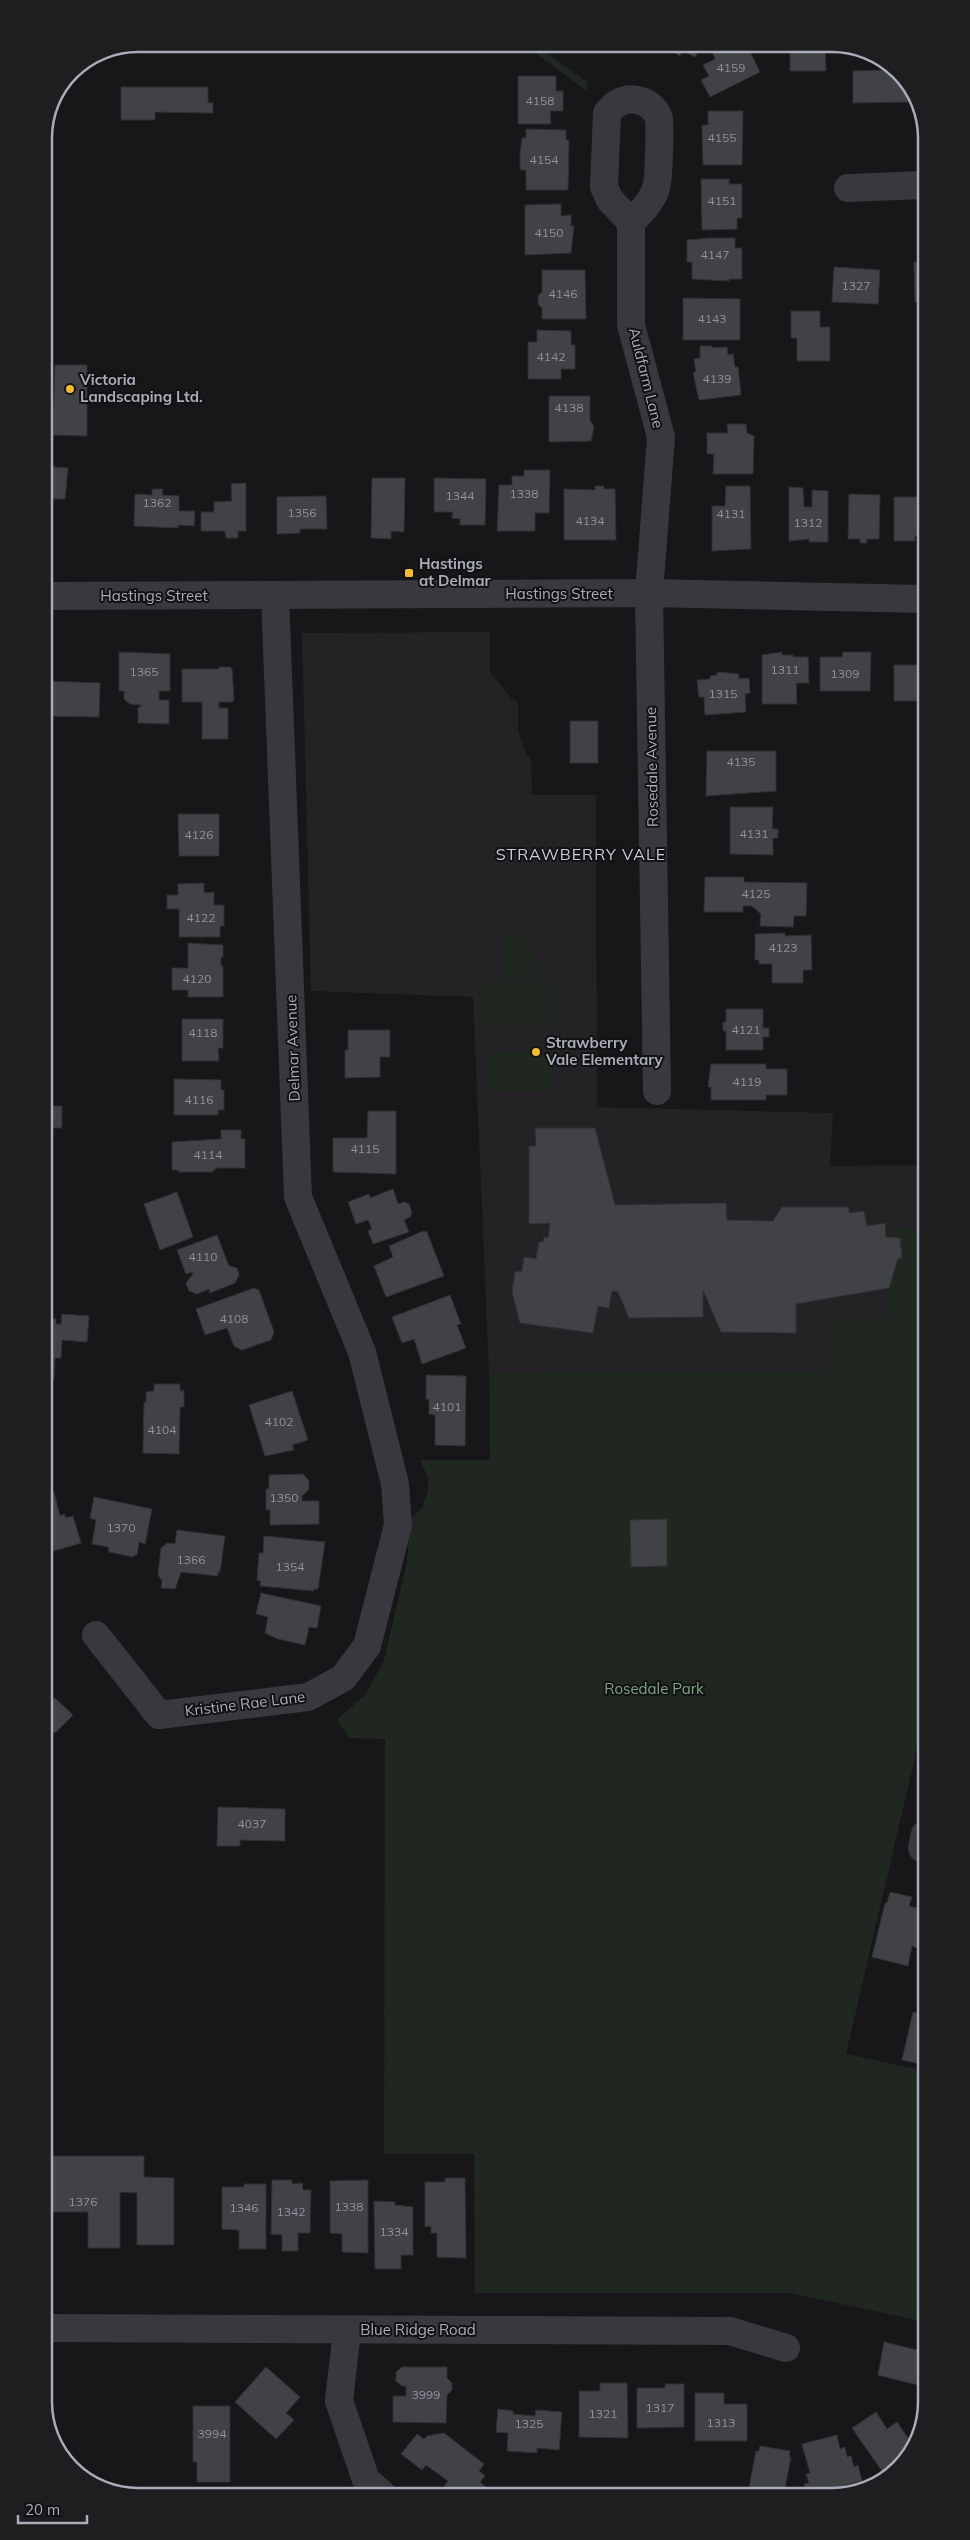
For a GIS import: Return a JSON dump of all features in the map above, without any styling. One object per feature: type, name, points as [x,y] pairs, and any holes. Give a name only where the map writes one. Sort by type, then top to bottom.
[{"type":"street","points":[[848,188],[918,185]]},
{"type":"street","name":"Auldfarm Lane","points":[[631,222],[631,325],[661,437],[649,594]]},
{"type":"street","name":"Hastings Street","points":[[53,596],[649,594],[918,599]]},
{"type":"street","name":"Rosedale Avenue","points":[[649,594],[657,1090]]},
{"type":"street","name":"Delmar Avenue","points":[[276,595],[298,1197],[362,1352],[395,1484]]},
{"type":"street","name":"Kristine Rae Lane","points":[[96,1635],[159,1715],[308,1698],[343,1678],[367,1646],[398,1525],[395,1484]]},
{"type":"street","name":"Blue Ridge Road","points":[[52,2328],[730,2331],[786,2348]]},
{"type":"street","points":[[347,2330],[339,2401],[366,2480],[374,2487]]},
{"type":"shaded area","name":"Strawberry Vale Elementary","points":[[490,632],[490,672],[511,698],[518,702],[518,730],[526,754],[531,759],[532,795],[596,795],[597,1107],[833,1113],[830,1166],[918,1165],[918,1324],[828,1372],[489,1373],[473,997],[311,991],[302,633]]},
{"type":"green space","points":[[535,53],[547,53],[587,82],[587,91]]},
{"type":"green space","points":[[533,933],[534,961],[539,962],[539,981],[502,980],[503,934]]},
{"type":"green space","points":[[555,982],[556,1025],[481,1025],[481,983]]},
{"type":"green space","points":[[487,1051],[552,1051],[552,1091],[487,1091]]},
{"type":"green space","name":"Rosedale Park","points":[[890,1226],[918,1231],[918,1744],[846,2054],[918,2069],[918,2320],[790,2293],[475,2293],[474,2154],[384,2154],[385,1739],[349,1738],[337,1720],[366,1694],[384,1660],[407,1562],[411,1519],[422,1508],[428,1491],[428,1477],[420,1460],[490,1460],[489,1373],[827,1372],[834,1320],[890,1319],[884,1268],[897,1266]]},
{"type":"building","points":[[687,53],[698,53],[695,57]]},
{"type":"building","points":[[713,53],[750,53],[760,72],[710,97],[701,80],[709,76],[703,65],[715,59]]},
{"type":"building","points":[[790,53],[825,53],[826,71],[790,71]]},
{"type":"building","points":[[884,70],[903,91],[908,102],[853,103],[853,71]]},
{"type":"building","points":[[518,76],[556,76],[556,91],[563,91],[563,111],[550,111],[551,124],[518,124]]},
{"type":"building","points":[[121,87],[208,87],[208,103],[213,103],[213,113],[155,112],[155,120],[121,120]]},
{"type":"building","points":[[708,111],[743,111],[742,165],[703,165],[702,125],[708,125]]},
{"type":"building","points":[[526,129],[566,130],[566,140],[569,140],[568,190],[526,190],[526,170],[521,170],[520,153],[522,138],[526,138]]},
{"type":"building","points":[[701,179],[729,179],[729,184],[742,184],[742,218],[737,218],[737,229],[702,230]]},
{"type":"building","points":[[561,204],[561,216],[571,215],[571,226],[574,226],[571,253],[525,255],[525,205]]},
{"type":"building","points":[[735,238],[735,248],[742,248],[742,279],[729,279],[729,281],[692,279],[692,262],[687,262],[687,240]]},
{"type":"building","points":[[914,262],[918,262],[918,302],[915,302]]},
{"type":"building","points":[[834,267],[880,270],[878,304],[832,302]]},
{"type":"building","points":[[542,270],[585,270],[586,319],[542,319],[542,308],[538,304],[538,296],[542,292]]},
{"type":"building","points":[[683,298],[740,299],[740,340],[683,340]]},
{"type":"building","points":[[791,311],[820,311],[820,327],[830,327],[830,361],[797,361],[797,338],[791,338]]},
{"type":"building","points":[[537,330],[571,331],[571,345],[575,345],[575,369],[561,369],[561,379],[528,379],[528,342],[537,342]]},
{"type":"building","points":[[700,346],[712,346],[712,348],[727,347],[728,355],[733,354],[735,367],[738,367],[741,395],[699,400],[693,372],[696,372],[694,359],[700,358]]},
{"type":"building","name":"Victoria Landscaping Ltd.","points":[[55,365],[87,365],[87,436],[53,435]]},
{"type":"building","points":[[549,396],[590,396],[590,420],[594,427],[591,441],[549,442]]},
{"type":"building","points":[[727,424],[746,424],[747,433],[754,436],[753,474],[713,474],[714,454],[707,454],[707,433],[728,433]]},
{"type":"building","points":[[53,467],[68,468],[65,499],[53,499]]},
{"type":"building","points":[[524,470],[550,470],[549,513],[535,513],[535,531],[497,531],[499,485],[512,485],[512,476],[524,476]]},
{"type":"building","points":[[372,478],[405,478],[404,532],[391,531],[391,539],[371,538]]},
{"type":"building","points":[[434,478],[486,479],[485,525],[460,525],[460,519],[452,518],[453,512],[434,512]]},
{"type":"building","points":[[246,483],[246,531],[238,531],[238,538],[226,538],[225,531],[201,531],[201,512],[214,512],[214,502],[232,501],[231,484]]},
{"type":"building","points":[[595,486],[604,486],[604,489],[615,489],[616,540],[564,540],[564,489],[595,490]]},
{"type":"building","points":[[726,486],[750,486],[751,549],[712,551],[712,506],[725,506]]},
{"type":"building","points":[[789,487],[803,488],[804,507],[812,507],[812,490],[828,491],[828,542],[809,542],[809,539],[789,541]]},
{"type":"building","points":[[152,489],[163,489],[162,495],[179,496],[179,511],[195,511],[194,526],[178,525],[178,528],[134,526],[135,494],[152,495]]},
{"type":"building","points":[[849,494],[880,495],[879,539],[867,539],[867,543],[860,543],[860,539],[848,539]]},
{"type":"building","points":[[326,496],[327,529],[300,529],[300,533],[277,534],[277,497]]},
{"type":"building","points":[[894,497],[918,497],[918,536],[915,536],[915,541],[894,541]]},
{"type":"building","points":[[119,652],[170,654],[170,691],[159,691],[159,700],[169,700],[169,724],[138,723],[138,707],[141,707],[141,705],[130,704],[124,699],[124,691],[119,691]]},
{"type":"building","points":[[782,652],[782,655],[808,657],[809,683],[796,683],[797,704],[762,704],[762,655]]},
{"type":"building","points":[[843,652],[871,652],[870,691],[820,691],[820,657],[842,657]]},
{"type":"building","points":[[894,665],[918,665],[918,701],[894,701]]},
{"type":"building","points":[[219,667],[230,667],[232,669],[234,700],[232,702],[219,702],[219,708],[228,708],[228,739],[202,739],[202,702],[182,702],[182,669],[219,669]]},
{"type":"building","points":[[717,672],[739,674],[739,679],[749,678],[750,693],[745,694],[746,712],[705,715],[704,697],[699,697],[697,680],[710,679],[710,676],[717,675]]},
{"type":"building","points":[[53,681],[100,683],[99,717],[53,716]]},
{"type":"building","points":[[570,721],[598,721],[598,763],[570,763]]},
{"type":"building","points":[[707,751],[776,751],[776,791],[706,796]]},
{"type":"building","points":[[730,807],[773,807],[772,829],[778,829],[778,838],[773,838],[773,855],[730,854]]},
{"type":"building","points":[[178,814],[219,814],[219,856],[179,856]]},
{"type":"building","points":[[705,877],[744,877],[744,882],[807,883],[806,916],[794,916],[793,927],[760,926],[761,914],[752,906],[743,906],[743,912],[704,912]]},
{"type":"building","points":[[204,883],[204,893],[214,892],[214,905],[224,905],[224,926],[220,926],[220,937],[179,937],[179,909],[167,909],[167,895],[178,895],[178,884]]},
{"type":"building","points":[[785,933],[785,936],[811,935],[812,970],[803,970],[803,983],[772,983],[772,964],[759,964],[759,960],[755,960],[755,934]]},
{"type":"building","points":[[188,943],[223,945],[221,966],[223,966],[223,997],[188,997],[188,990],[172,990],[172,968],[188,968]]},
{"type":"building","points":[[726,1009],[763,1009],[763,1028],[769,1028],[769,1037],[763,1037],[763,1050],[726,1050],[726,1031],[723,1031],[723,1022],[726,1022]]},
{"type":"building","points":[[182,1019],[223,1019],[223,1048],[218,1048],[219,1061],[182,1061]]},
{"type":"building","points":[[348,1030],[390,1030],[390,1057],[380,1057],[380,1077],[345,1078],[345,1050],[348,1050]]},
{"type":"building","points":[[711,1064],[766,1064],[766,1069],[787,1069],[787,1095],[766,1095],[766,1100],[711,1100],[711,1087],[708,1087]]},
{"type":"building","points":[[174,1079],[221,1080],[221,1090],[224,1090],[224,1110],[218,1110],[218,1115],[174,1115]]},
{"type":"building","points":[[53,1106],[62,1106],[62,1128],[53,1128]]},
{"type":"building","points":[[368,1111],[396,1111],[396,1174],[333,1172],[333,1138],[367,1138]]},
{"type":"building","points":[[535,1128],[595,1128],[615,1205],[726,1203],[727,1220],[773,1221],[782,1207],[849,1207],[849,1213],[864,1211],[867,1226],[885,1223],[886,1237],[900,1238],[902,1258],[898,1259],[889,1288],[796,1304],[796,1333],[721,1332],[703,1290],[703,1317],[629,1318],[618,1292],[612,1291],[609,1308],[598,1306],[593,1333],[520,1323],[512,1292],[515,1272],[522,1271],[524,1257],[536,1259],[539,1242],[543,1242],[544,1237],[548,1238],[550,1223],[529,1224],[529,1146],[536,1146]]},
{"type":"building","points":[[221,1130],[241,1130],[241,1139],[245,1139],[245,1168],[218,1168],[213,1170],[213,1172],[178,1172],[179,1170],[172,1170],[172,1142],[221,1139]]},
{"type":"building","points":[[393,1189],[398,1204],[404,1202],[409,1204],[412,1213],[410,1217],[404,1220],[409,1232],[373,1244],[368,1231],[372,1229],[368,1220],[356,1224],[348,1202],[369,1194],[370,1198]]},
{"type":"building","points":[[177,1192],[193,1237],[160,1250],[144,1204]]},
{"type":"building","points":[[423,1231],[427,1232],[444,1276],[386,1297],[374,1266],[393,1257],[389,1246]]},
{"type":"building","points":[[217,1235],[229,1266],[237,1268],[239,1275],[235,1283],[210,1293],[209,1289],[197,1294],[189,1291],[186,1283],[193,1274],[192,1272],[186,1274],[177,1250]]},
{"type":"building","points":[[254,1288],[259,1290],[274,1332],[271,1340],[242,1350],[234,1346],[227,1328],[205,1335],[196,1309]]},
{"type":"building","points":[[450,1295],[461,1324],[457,1325],[466,1348],[422,1364],[414,1339],[402,1343],[392,1317]]},
{"type":"building","points":[[62,1314],[89,1316],[87,1342],[62,1340],[61,1358],[55,1358],[54,1379],[52,1379],[52,1319],[56,1319],[56,1324],[61,1324]]},
{"type":"building","points":[[426,1375],[466,1376],[465,1446],[435,1445],[435,1415],[429,1414],[429,1399],[426,1399]]},
{"type":"building","points":[[154,1384],[180,1384],[180,1391],[184,1390],[184,1407],[180,1407],[179,1454],[143,1453],[144,1402],[146,1402],[146,1392],[154,1391]]},
{"type":"building","points":[[292,1391],[308,1440],[292,1445],[294,1450],[265,1456],[249,1405]]},
{"type":"building","points":[[303,1474],[309,1481],[309,1489],[302,1496],[302,1501],[319,1501],[319,1524],[270,1525],[270,1510],[266,1510],[266,1489],[269,1489],[269,1475]]},
{"type":"building","points":[[52,1492],[54,1492],[60,1516],[64,1514],[66,1518],[73,1516],[81,1543],[54,1551],[52,1545]]},
{"type":"building","points":[[94,1497],[152,1509],[145,1544],[139,1542],[137,1555],[133,1557],[109,1552],[108,1547],[92,1544],[96,1520],[90,1518]]},
{"type":"building","points":[[667,1519],[667,1566],[631,1567],[630,1520]]},
{"type":"building","points":[[177,1530],[225,1536],[218,1576],[181,1572],[175,1589],[161,1588],[162,1581],[158,1575],[161,1548],[167,1543],[175,1544]]},
{"type":"building","points":[[264,1536],[325,1542],[318,1589],[314,1589],[314,1591],[260,1586],[261,1581],[257,1580],[259,1553],[263,1553]]},
{"type":"building","points":[[261,1593],[321,1606],[317,1628],[309,1627],[305,1645],[278,1639],[265,1633],[268,1617],[256,1614]]},
{"type":"building","points":[[55,1698],[73,1715],[55,1733],[52,1730],[52,1701]]},
{"type":"building","points":[[218,1807],[285,1809],[285,1841],[240,1840],[240,1846],[217,1846]]},
{"type":"building","points":[[890,1892],[912,1897],[909,1906],[918,1908],[918,1944],[917,1948],[912,1946],[908,1966],[872,1957],[885,1903],[887,1903]]},
{"type":"building","points":[[913,2012],[918,2013],[918,2063],[902,2060]]},
{"type":"building","points":[[52,2156],[144,2156],[144,2177],[174,2178],[174,2245],[137,2245],[137,2193],[120,2192],[120,2248],[88,2248],[88,2212],[52,2212]]},
{"type":"building","points":[[445,2178],[465,2178],[466,2258],[437,2257],[437,2233],[431,2233],[431,2226],[425,2227],[425,2182],[445,2182]]},
{"type":"building","points":[[272,2180],[292,2180],[292,2184],[302,2183],[303,2190],[311,2190],[310,2233],[298,2233],[298,2251],[282,2251],[282,2235],[271,2234]]},
{"type":"building","points":[[368,2180],[368,2253],[342,2252],[342,2234],[330,2233],[330,2181]]},
{"type":"building","points":[[244,2184],[266,2184],[266,2249],[239,2249],[239,2230],[222,2229],[222,2187],[244,2187]]},
{"type":"building","points":[[374,2201],[395,2202],[395,2205],[413,2207],[413,2255],[401,2255],[401,2269],[375,2269]]},
{"type":"building","points":[[884,2342],[918,2350],[918,2385],[878,2375]]},
{"type":"building","points":[[266,2367],[300,2397],[286,2413],[294,2420],[276,2439],[235,2402]]},
{"type":"building","points":[[402,2367],[447,2367],[447,2378],[452,2383],[452,2390],[447,2395],[446,2423],[393,2422],[393,2396],[406,2396],[406,2386],[402,2386],[396,2381],[396,2372]]},
{"type":"building","points":[[600,2383],[627,2383],[628,2438],[579,2437],[579,2391],[600,2391]]},
{"type":"building","points":[[665,2384],[684,2384],[684,2427],[637,2428],[637,2388],[665,2388]]},
{"type":"building","points":[[695,2393],[724,2393],[724,2404],[747,2404],[747,2441],[695,2441]]},
{"type":"building","points":[[193,2406],[230,2406],[230,2482],[197,2482],[197,2462],[193,2462]]},
{"type":"building","points":[[498,2409],[513,2411],[513,2414],[535,2416],[536,2410],[562,2412],[559,2450],[537,2448],[537,2453],[507,2451],[508,2433],[496,2432]]},
{"type":"building","points":[[876,2412],[887,2429],[897,2422],[909,2439],[900,2454],[882,2471],[852,2428]]},
{"type":"building","points":[[444,2433],[484,2464],[479,2471],[485,2476],[480,2482],[486,2488],[446,2487],[444,2486],[448,2481],[426,2465],[422,2470],[401,2454],[417,2434],[424,2439],[427,2436]]},
{"type":"building","points":[[837,2435],[840,2449],[845,2447],[847,2457],[851,2456],[854,2467],[858,2465],[862,2481],[837,2487],[805,2488],[804,2484],[809,2483],[806,2474],[810,2473],[802,2444]]},
{"type":"building","points":[[760,2446],[790,2451],[789,2457],[791,2457],[785,2488],[749,2488],[756,2451],[759,2451]]},
{"type":"place","name":"Victoria Landscaping Ltd.","points":[[70,389]]},
{"type":"place","name":"Hastings at Delmar","points":[[409,573]]},
{"type":"place","name":"Strawberry Vale Elementary","points":[[536,1052]]},
{"type":"district","name":"STRAWBERRY VALE","points":[[581,854]]}]
